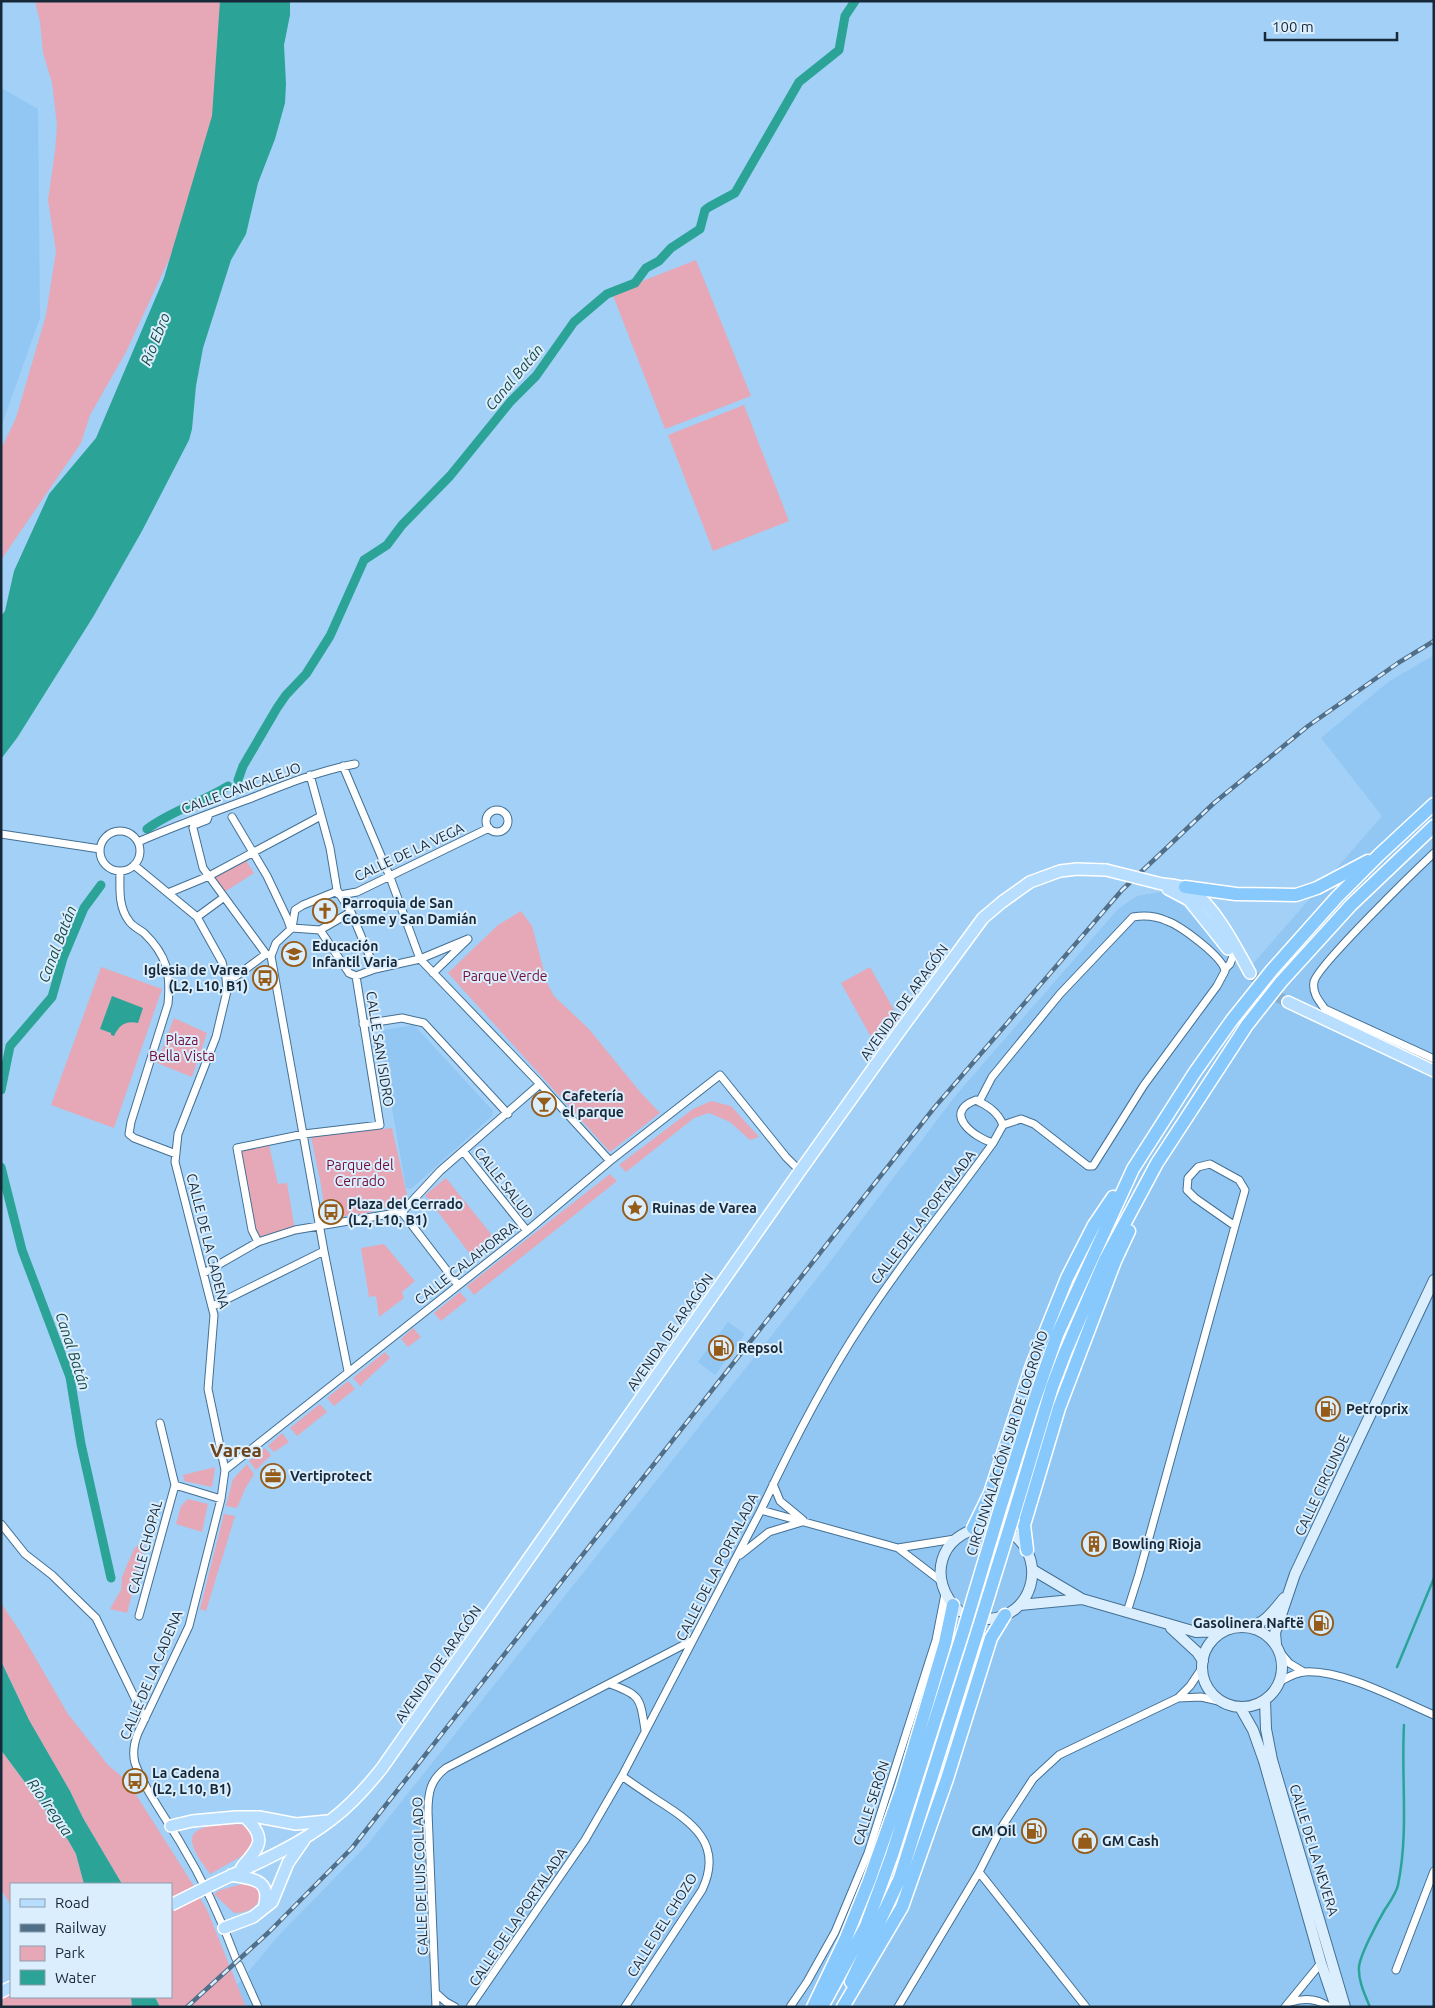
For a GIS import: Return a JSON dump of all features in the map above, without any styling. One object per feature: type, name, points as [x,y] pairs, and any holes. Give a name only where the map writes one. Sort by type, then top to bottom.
[{"type":"highway","name":"CIRCUNVALACIÓN SUR DE LOGROÑO","points":[[822,2007],[866,1926],[892,1855],[1032,1407],[1057,1335],[1133,1169],[1195,1072],[1232,1020],[1283,957],[1379,855],[1434,804]]},
{"type":"highway","name":"CIRCUNVALACIÓN SUR DE LOGROÑO","points":[[839,2007],[900,1878],[1052,1387],[1090,1295],[1126,1219],[1157,1163],[1247,1025],[1281,982],[1351,905],[1434,826]]},
{"type":"highway","points":[[1185,888],[1236,894],[1296,895],[1317,888],[1379,855]]},
{"type":"highway","points":[[1027,1550],[1024,1525],[1059,1408],[1115,1261],[1178,1132]]},
{"type":"highway","points":[[979,1528],[1032,1365],[1067,1278],[1094,1224],[1133,1169]]},
{"type":"highway","points":[[813,2007],[846,1938],[869,1881],[902,1788],[956,1608]]},
{"type":"highway","points":[[844,2007],[902,1907],[947,1779],[991,1638],[1006,1615]]},
{"type":"main road","name":"AVENIDA DE ARAGÓN","points":[[172,1904],[306,1837],[331,1820],[362,1791],[401,1743],[800,1171],[983,918],[1030,882],[1060,871],[1078,869],[1106,870],[1185,888],[1200,897],[1216,916],[1250,973],[1233,956],[1189,900],[1158,883]]},
{"type":"main road","points":[[1288,1002],[1434,1071]]},
{"type":"main road","name":"CALLE CIRCUNDE","points":[[1277,1647],[1275,1633],[1288,1593],[1434,1280]]},
{"type":"main road","points":[[956,1608],[945,1594],[941,1581],[941,1566],[945,1552],[954,1539],[979,1528]]},
{"type":"main road","points":[[989,1619],[1006,1615],[1020,1605],[1028,1594],[1032,1583],[1033,1570],[1027,1550],[1015,1536]]},
{"type":"main road","points":[[1033,1570],[1082,1599],[1196,1632],[1225,1630],[1236,1627],[1248,1627],[1259,1630],[1268,1636],[1277,1647],[1282,1661],[1282,1672],[1279,1682],[1273,1692],[1253,1706],[1240,1707],[1223,1702],[1207,1686],[1203,1665],[1197,1652],[1167,1624]]},
{"type":"main road","name":"CALLE CIRCUNDE","points":[[1248,1627],[1256,1626],[1268,1617],[1288,1593]]},
{"type":"main road","points":[[1020,1605],[1082,1599]]},
{"type":"main road","points":[[1203,1665],[1208,1646],[1225,1630]]},
{"type":"main road","name":"CALLE DE LA NEVERA","points":[[1264,1700],[1266,1729],[1272,1760],[1345,2007]]},
{"type":"main road","name":"CALLE DE LA NEVERA","points":[[1240,1707],[1253,1730],[1264,1761],[1321,1963],[1336,2007]]},
{"type":"main road","points":[[171,1826],[200,1820],[245,1817],[259,1817],[296,1824],[331,1820]]},
{"type":"main road","points":[[245,1817],[258,1832],[259,1843],[253,1854],[234,1874],[254,1879],[261,1883],[265,1888],[266,1896],[264,1908]]},
{"type":"main road","points":[[224,1928],[248,1919],[274,1899],[288,1863],[306,1837]]},
{"type":"street","name":"CALLE CANICALEJO","points":[[138,842],[186,821],[310,775],[355,764]]},
{"type":"street","points":[[343,766],[390,876],[420,960],[540,1084],[610,1161]]},
{"type":"street","points":[[310,775],[340,895],[351,912],[375,970]]},
{"type":"street","points":[[209,814],[207,820],[194,825],[193,828],[203,868],[223,898],[269,955],[348,1371]]},
{"type":"street","points":[[168,893],[209,876],[321,816]]},
{"type":"street","points":[[232,817],[292,928]]},
{"type":"street","name":"CALLE DE LA VEGA","points":[[292,928],[295,910],[303,905],[335,892],[340,895],[357,892],[488,828]]},
{"type":"street","points":[[117,832],[129,834],[138,842],[140,854],[134,865],[120,871],[114,870],[103,862],[100,849],[106,838],[117,832]]},
{"type":"street","points":[[1,834],[100,849]]},
{"type":"street","points":[[1434,853],[1321,969],[1314,980],[1314,989],[1317,1000],[1326,1008],[1434,1059]]},
{"type":"street","name":"CALLE DE LA CADENA","points":[[134,865],[197,918],[222,962],[227,991],[216,1037],[178,1134],[175,1162],[213,1306],[208,1389],[225,1470],[221,1499],[188,1626],[133,1748],[135,1762],[203,1882],[258,2007]]},
{"type":"street","points":[[120,871],[120,900],[128,920],[145,934],[157,948],[169,972],[170,988],[168,1004],[130,1122],[129,1134],[134,1138],[176,1154]]},
{"type":"street","points":[[197,918],[223,898]]},
{"type":"street","points":[[226,978],[235,977],[269,955],[276,943],[292,928],[320,930],[351,912]]},
{"type":"street","points":[[1225,969],[1223,964],[1194,938],[1168,921],[1146,914],[1133,917],[1060,994],[992,1077],[979,1102],[994,1111],[1003,1125],[1021,1119],[1034,1124],[1088,1166],[1093,1166],[1144,1085],[1217,986],[1233,956]]},
{"type":"street","name":"CALLE SAN ISIDRO","points":[[304,1134],[380,1125],[356,976],[349,973],[320,930]]},
{"type":"street","points":[[356,976],[420,960],[468,940],[433,973]]},
{"type":"street","points":[[363,1024],[402,1018],[424,1023],[508,1114]]},
{"type":"street","name":"CALLE CALAHORRA","points":[[225,1470],[526,1232],[610,1161],[720,1075],[786,1158],[800,1171]]},
{"type":"street","points":[[204,1273],[258,1242],[295,1230],[320,1224],[402,1212],[440,1171],[508,1114],[540,1084]]},
{"type":"street","name":"CALLE DE LA PORTALADA","points":[[979,1102],[976,1100],[970,1102],[963,1108],[962,1122],[980,1139],[993,1143]]},
{"type":"street","name":"CALLE DE LA PORTALADA","points":[[470,2007],[585,1840],[622,1776],[773,1484],[838,1363],[862,1323],[993,1143],[1003,1125]]},
{"type":"street","points":[[258,1242],[252,1230],[237,1148],[304,1134]]},
{"type":"street","name":"CALLE SALUD","points":[[462,1151],[526,1232]]},
{"type":"street","points":[[1127,1612],[1235,1226],[1245,1190],[1239,1180],[1210,1164],[1198,1168],[1188,1178],[1187,1190],[1195,1198],[1235,1226]]},
{"type":"street","points":[[402,1212],[458,1285]]},
{"type":"street","points":[[213,1306],[324,1251]]},
{"type":"street","name":"CALLE CHOPAL","points":[[139,1616],[175,1485],[160,1423]]},
{"type":"street","points":[[773,1484],[780,1501],[805,1522]]},
{"type":"street","name":"CALLE CHOPAL","points":[[175,1485],[221,1499]]},
{"type":"street","points":[[761,1510],[898,1548],[941,1581]]},
{"type":"street","points":[[736,1558],[769,1532],[805,1522]]},
{"type":"street","points":[[1,1524],[25,1554],[52,1575],[96,1618],[144,1720]]},
{"type":"street","points":[[898,1548],[954,1539]]},
{"type":"street","name":"CALLE SERÓN","points":[[790,2007],[835,1932],[868,1853],[936,1640],[945,1594]]},
{"type":"street","name":"CALLE DE LUIS COLLADO","points":[[436,2007],[428,1812],[430,1786],[438,1774],[446,1768],[693,1640]]},
{"type":"street","points":[[1277,1647],[1289,1663],[1304,1672],[1345,1678],[1434,1715]]},
{"type":"street","points":[[898,2007],[978,1872],[1003,1825],[1022,1795],[1046,1766],[1060,1755],[1080,1744],[1178,1698],[1190,1686],[1203,1665]]},
{"type":"street","points":[[1279,1682],[1287,1677],[1304,1672]]},
{"type":"street","points":[[610,1684],[630,1691],[638,1698],[645,1730]]},
{"type":"street","points":[[1178,1698],[1201,1697],[1223,1702]]},
{"type":"street","name":"CALLE DEL CHOZO","points":[[622,1776],[694,1826],[706,1844],[710,1860],[709,1870],[702,1890],[625,2007]]},
{"type":"street","points":[[1396,1970],[1434,1871]]},
{"type":"street","points":[[978,1872],[1086,2007]]},
{"type":"street","points":[[1288,2004],[1321,1963]]},
{"type":"street","points":[[436,1993],[455,2007]]},
{"type":"street","points":[[462,2007],[477,1999]]},
{"type":"street","points":[[1288,2004],[1309,1999],[1317,2000],[1329,2007]]},
{"type":"shaded area","points":[[1,88],[38,109],[40,318],[1,427]]},
{"type":"shaded area","points":[[1434,655],[1434,2007],[244,2007],[237,1985],[279,1935],[367,1845],[826,1267],[956,1095],[1118,909],[1137,896],[1161,892],[1182,905],[1245,973],[1382,816],[1321,738],[1388,682]]},
{"type":"shaded area","points":[[414,1025],[493,1111],[492,1116],[411,1189],[406,1188],[379,1035],[382,1030]]},
{"type":"shaded area","name":"Repsol","points":[[728,1322],[745,1334],[715,1375],[698,1362]]},
{"type":"green space","points":[[35,1],[228,1],[218,102],[172,253],[126,352],[90,415],[81,443],[1,560],[1,449],[16,418],[46,315],[56,251],[48,200],[57,125],[52,83],[43,53],[40,22]]},
{"type":"green space","points":[[696,260],[751,396],[665,429],[612,293]]},
{"type":"green space","points":[[744,405],[789,521],[713,551],[668,435]]},
{"type":"green space","points":[[244,857],[254,873],[220,895],[210,879]]},
{"type":"green space","name":"Parque Verde","points":[[521,911],[532,926],[547,983],[554,996],[589,1029],[641,1093],[660,1113],[610,1152],[448,973],[498,925]]},
{"type":"green space","points":[[101,967],[162,989],[114,1128],[51,1105]]},
{"type":"green space","points":[[870,967],[900,1021],[871,1037],[841,983]]},
{"type":"green space","name":"Plaza Bella Vista","points":[[174,1018],[207,1033],[192,1077],[157,1063]]},
{"type":"green space","points":[[711,1101],[731,1106],[759,1137],[750,1140],[730,1122],[709,1113],[694,1118],[626,1172],[619,1165],[693,1109]]},
{"type":"green space","name":"Parque del Cerrado","points":[[392,1128],[407,1195],[380,1210],[326,1219],[311,1137]]},
{"type":"green space","points":[[268,1141],[278,1184],[287,1183],[295,1230],[258,1242],[252,1230],[237,1148]]},
{"type":"green space","points":[[610,1174],[617,1181],[474,1295],[467,1286]]},
{"type":"green space","points":[[446,1178],[495,1239],[473,1258],[425,1195]]},
{"type":"green space","points":[[384,1244],[415,1281],[402,1292],[404,1298],[379,1317],[376,1296],[369,1297],[361,1248]]},
{"type":"green space","points":[[460,1292],[467,1300],[441,1321],[434,1313]]},
{"type":"green space","points":[[413,1328],[421,1337],[408,1347],[401,1339]]},
{"type":"green space","points":[[385,1352],[390,1358],[361,1387],[353,1378]]},
{"type":"green space","points":[[348,1381],[355,1389],[334,1406],[327,1398]]},
{"type":"green space","points":[[320,1404],[327,1412],[297,1436],[290,1428]]},
{"type":"green space","points":[[282,1433],[289,1442],[274,1452],[268,1446]]},
{"type":"green space","points":[[265,1448],[271,1455],[256,1470],[249,1461]]},
{"type":"green space","points":[[247,1464],[254,1474],[237,1508],[226,1506],[233,1479]]},
{"type":"green space","points":[[215,1467],[212,1487],[184,1481],[183,1475]]},
{"type":"green space","points":[[188,1499],[208,1504],[202,1532],[176,1524],[181,1506]]},
{"type":"green space","points":[[224,1514],[235,1516],[206,1611],[200,1609]]},
{"type":"green space","points":[[141,1542],[145,1544],[127,1613],[110,1609],[121,1590],[122,1577],[134,1549]]},
{"type":"green space","points":[[1,1603],[21,1633],[68,1714],[108,1765],[128,1782],[192,1883],[208,1912],[246,2007],[160,2007],[156,1998],[172,1998],[172,1883],[121,1883],[29,1720],[1,1660]]},
{"type":"green space","points":[[1,1750],[68,1840],[76,1854],[84,1883],[10,1883],[10,1904],[1,1889]]},
{"type":"green space","points":[[236,1824],[245,1826],[253,1835],[254,1839],[249,1852],[210,1874],[194,1850],[192,1838],[200,1829],[215,1825]]},
{"type":"green space","points":[[246,1883],[255,1884],[261,1893],[255,1906],[248,1911],[234,1913],[214,1894],[220,1890]]},
{"type":"green space","points":[[10,1993],[10,1998],[131,1998],[132,2007],[1,2007],[1,1997]]},
{"type":"water","name":"Río Ebro","points":[[220,1],[290,1],[290,15],[284,45],[285,103],[275,139],[258,183],[246,234],[231,260],[203,348],[189,440],[142,531],[93,617],[17,738],[1,759],[1,616],[5,611],[14,571],[49,494],[96,438],[164,278],[212,116]]},
{"type":"water","points":[[112,996],[143,1008],[138,1023],[130,1022],[123,1024],[114,1036],[100,1029]]},
{"type":"water","name":"Río Iregua","points":[[1,1661],[29,1720],[121,1883],[84,1883],[76,1854],[68,1840],[1,1750]]},
{"type":"water","points":[[131,1998],[156,1998],[160,2007],[132,2007]]},
{"type":"waterway","name":"Canal Batán","points":[[238,780],[243,766],[277,708],[286,695],[306,674],[330,636],[364,560],[387,545],[402,525],[450,476],[511,401],[536,376],[574,322],[607,294],[635,283],[646,268],[659,261],[671,248],[700,229],[705,210],[735,193],[799,82],[839,50],[845,16],[855,1]]},
{"type":"waterway","name":"Canal Batán","points":[[147,829],[166,817],[228,786]]},
{"type":"waterway","name":"Canal Batán","points":[[1,1090],[10,1046],[52,997],[63,958],[84,908],[101,885]]},
{"type":"waterway","name":"Canal Batán","points":[[1,1167],[22,1250],[70,1377],[81,1444],[111,1578]]},
{"type":"waterway","points":[[1397,1667],[1434,1578]]},
{"type":"waterway","points":[[1370,2007],[1361,1983],[1359,1967],[1369,1939],[1398,1885],[1404,1825],[1404,1725]]},
{"type":"tunnel","points":[[1250,973],[1276,996],[1288,1002]]},
{"type":"railway","points":[[187,2007],[269,1932],[352,1848],[934,1108],[1122,890],[1214,803],[1308,726],[1398,663],[1434,641]]},
{"type":"place","name":"Parroquia de San Cosme y San Damián","points":[[325,911]]},
{"type":"place","name":"Educación Infantil Varia","points":[[294,954]]},
{"type":"place","name":"Iglesia de Varea (L2, L10, B1)","points":[[265,978]]},
{"type":"place","name":"Cafetería el parque","points":[[544,1104]]},
{"type":"place","name":"Ruinas de Varea","points":[[635,1208]]},
{"type":"place","name":"Plaza del Cerrado (L2, L10, B1)","points":[[331,1212]]},
{"type":"place","name":"Repsol","points":[[721,1348]]},
{"type":"place","name":"Petroprix","points":[[1328,1409]]},
{"type":"place","name":"Vertiprotect","points":[[273,1476]]},
{"type":"place","name":"Bowling Rioja","points":[[1094,1544]]},
{"type":"place","name":"Gasolinera Naftë","points":[[1321,1623]]},
{"type":"place","name":"La Cadena (L2, L10, B1)","points":[[135,1781]]},
{"type":"place","name":"GM Oil","points":[[1034,1831]]},
{"type":"place","name":"GM Cash","points":[[1085,1841]]},
{"type":"district","name":"Varea","points":[[236,1450]]}]
